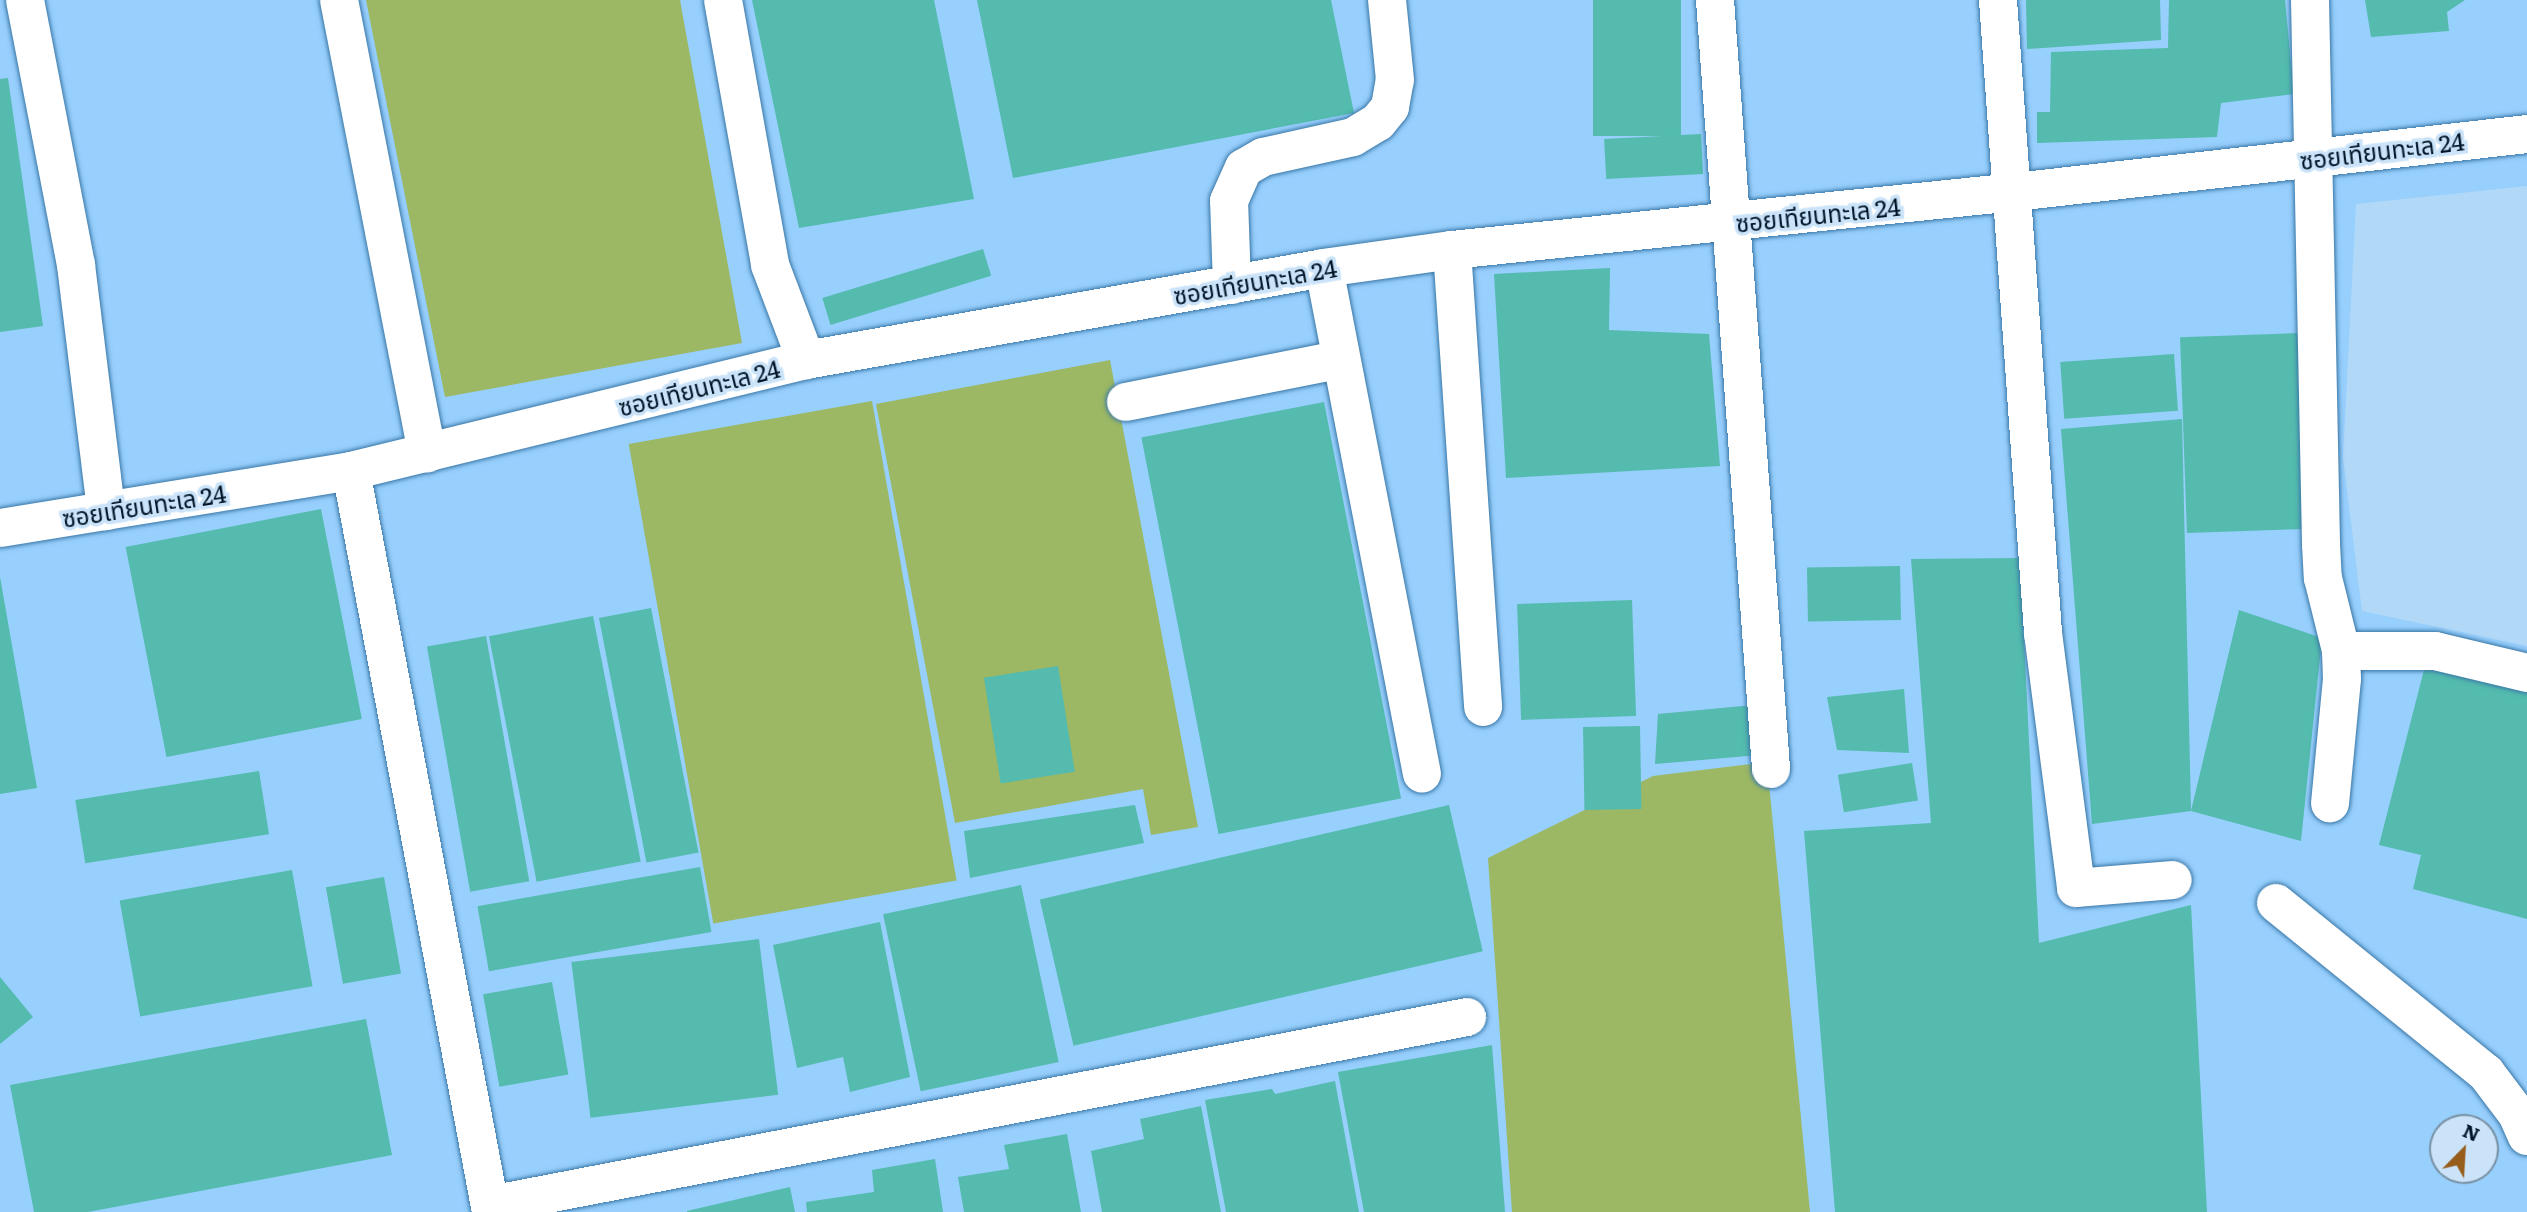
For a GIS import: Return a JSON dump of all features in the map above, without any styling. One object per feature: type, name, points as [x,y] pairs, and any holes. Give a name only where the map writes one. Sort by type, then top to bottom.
[{"type":"street","points":[[25,0],[76,265],[106,511]]},
{"type":"street","points":[[339,0],[428,454]]},
{"type":"street","points":[[723,0],[770,265],[806,360]]},
{"type":"street","points":[[1231,285],[1229,201],[1244,168],[1263,157],[1353,137],[1378,122],[1390,107],[1395,80],[1387,0]]},
{"type":"street","points":[[1714,0],[1733,223],[1771,769]]},
{"type":"street","points":[[1998,0],[2015,192],[2043,634],[2076,888],[2173,880]]},
{"type":"street","points":[[2310,0],[2321,544],[2323,578],[2341,651],[2330,803]]},
{"type":"street","name":"ซอยเทียนทะเล 24","points":[[0,528],[351,471],[806,360],[1324,268],[1452,250],[1733,223],[2527,134]]},
{"type":"street","points":[[1452,250],[1483,707]]},
{"type":"street","points":[[1324,268],[1339,360],[1422,774]]},
{"type":"street","points":[[1126,402],[1339,360]]},
{"type":"street","points":[[351,471],[490,1208],[1467,1017]]},
{"type":"street","points":[[2341,651],[2435,651],[2527,673]]},
{"type":"street","points":[[2276,903],[2486,1073],[2517,1114],[2527,1136]]},
{"type":"shaded area","points":[[0,0],[2527,0],[2527,186],[2356,204],[2343,457],[2362,611],[2527,646],[2527,1212],[0,1212]]},
{"type":"green space","points":[[366,0],[680,0],[742,343],[445,397]]},
{"type":"green space","points":[[1110,360],[1198,827],[1151,835],[1143,789],[955,823],[876,404]]},
{"type":"green space","points":[[872,401],[957,881],[713,923],[629,444]]},
{"type":"green space","points":[[1767,762],[1810,1212],[1512,1212],[1488,858],[1653,776]]},
{"type":"building","points":[[752,0],[934,0],[974,199],[799,228]]},
{"type":"building","points":[[977,0],[1331,0],[1354,113],[1013,178]]},
{"type":"building","points":[[1593,0],[1681,0],[1681,136],[1593,136]]},
{"type":"building","points":[[2026,0],[2160,0],[2161,40],[2027,49]]},
{"type":"building","points":[[2169,0],[2285,0],[2294,94],[2221,103],[2217,137],[2037,143],[2037,112],[2050,112],[2051,52],[2168,48]]},
{"type":"building","points":[[2365,0],[2465,0],[2447,12],[2449,31],[2371,37]]},
{"type":"building","points":[[8,78],[43,326],[0,332],[0,79]]},
{"type":"building","points":[[1701,134],[1703,174],[1606,179],[1604,139]]},
{"type":"building","points":[[983,249],[991,276],[831,325],[822,298]]},
{"type":"building","points":[[1610,268],[1609,330],[1709,334],[1720,466],[1506,478],[1494,274]]},
{"type":"building","points":[[2300,333],[2307,529],[2187,533],[2180,337]]},
{"type":"building","points":[[2174,354],[2178,411],[2064,419],[2060,362]]},
{"type":"building","points":[[1324,402],[1401,799],[1219,834],[1141,437]]},
{"type":"building","points":[[2182,419],[2191,811],[2092,824],[2061,429]]},
{"type":"building","points":[[321,509],[362,719],[166,757],[126,547]]},
{"type":"building","points":[[2020,558],[2039,943],[2191,905],[2207,1212],[1835,1212],[1804,831],[1931,823],[1911,559]]},
{"type":"building","points":[[1900,566],[1901,620],[1808,622],[1807,568]]},
{"type":"building","points":[[0,577],[37,788],[0,794]]},
{"type":"building","points":[[1632,600],[1636,716],[1521,720],[1517,604]]},
{"type":"building","points":[[651,608],[699,852],[646,863],[599,618]]},
{"type":"building","points":[[2239,610],[2322,638],[2301,841],[2191,811]]},
{"type":"building","points":[[593,616],[641,861],[537,882],[489,636]]},
{"type":"building","points":[[486,636],[529,881],[470,892],[427,646]]},
{"type":"building","points":[[2426,662],[2527,688],[2527,919],[2413,889],[2421,855],[2379,845]]},
{"type":"building","points":[[1058,666],[1075,772],[1001,783],[984,678]]},
{"type":"building","points":[[1904,689],[1909,753],[1837,750],[1827,697]]},
{"type":"building","points":[[1753,705],[1771,754],[1655,764],[1658,714]]},
{"type":"building","points":[[1640,726],[1641,809],[1584,810],[1583,727]]},
{"type":"building","points":[[1912,763],[1918,801],[1844,812],[1838,775]]},
{"type":"building","points":[[259,771],[269,834],[85,863],[75,800]]},
{"type":"building","points":[[1135,805],[1144,843],[970,878],[964,831]]},
{"type":"building","points":[[1449,805],[1483,951],[1074,1046],[1040,899]]},
{"type":"building","points":[[700,867],[711,932],[489,971],[477,906]]},
{"type":"building","points":[[292,870],[312,986],[140,1017],[120,900]]},
{"type":"building","points":[[384,877],[401,974],[343,984],[326,887]]},
{"type":"building","points":[[1021,885],[1059,1062],[921,1091],[883,914]]},
{"type":"building","points":[[880,922],[910,1077],[850,1092],[843,1057],[797,1068],[773,945]]},
{"type":"building","points":[[759,939],[778,1095],[591,1118],[571,962]]},
{"type":"building","points":[[0,977],[33,1017],[0,1044]]},
{"type":"building","points":[[552,982],[568,1075],[499,1087],[483,994]]},
{"type":"building","points":[[366,1019],[392,1155],[88,1212],[34,1212],[10,1085]]},
{"type":"building","points":[[1492,1045],[1505,1212],[1364,1212],[1338,1072]]},
{"type":"building","points":[[1335,1081],[1359,1212],[1226,1212],[1205,1100],[1272,1089],[1275,1094]]},
{"type":"building","points":[[1201,1106],[1221,1212],[1102,1212],[1091,1151],[1144,1139],[1140,1119]]},
{"type":"building","points":[[1067,1134],[1081,1212],[964,1212],[958,1177],[1009,1169],[1004,1145]]},
{"type":"building","points":[[935,1159],[943,1212],[807,1212],[806,1202],[874,1192],[872,1170]]},
{"type":"building","points":[[790,1187],[795,1212],[687,1212],[687,1211]]}]
